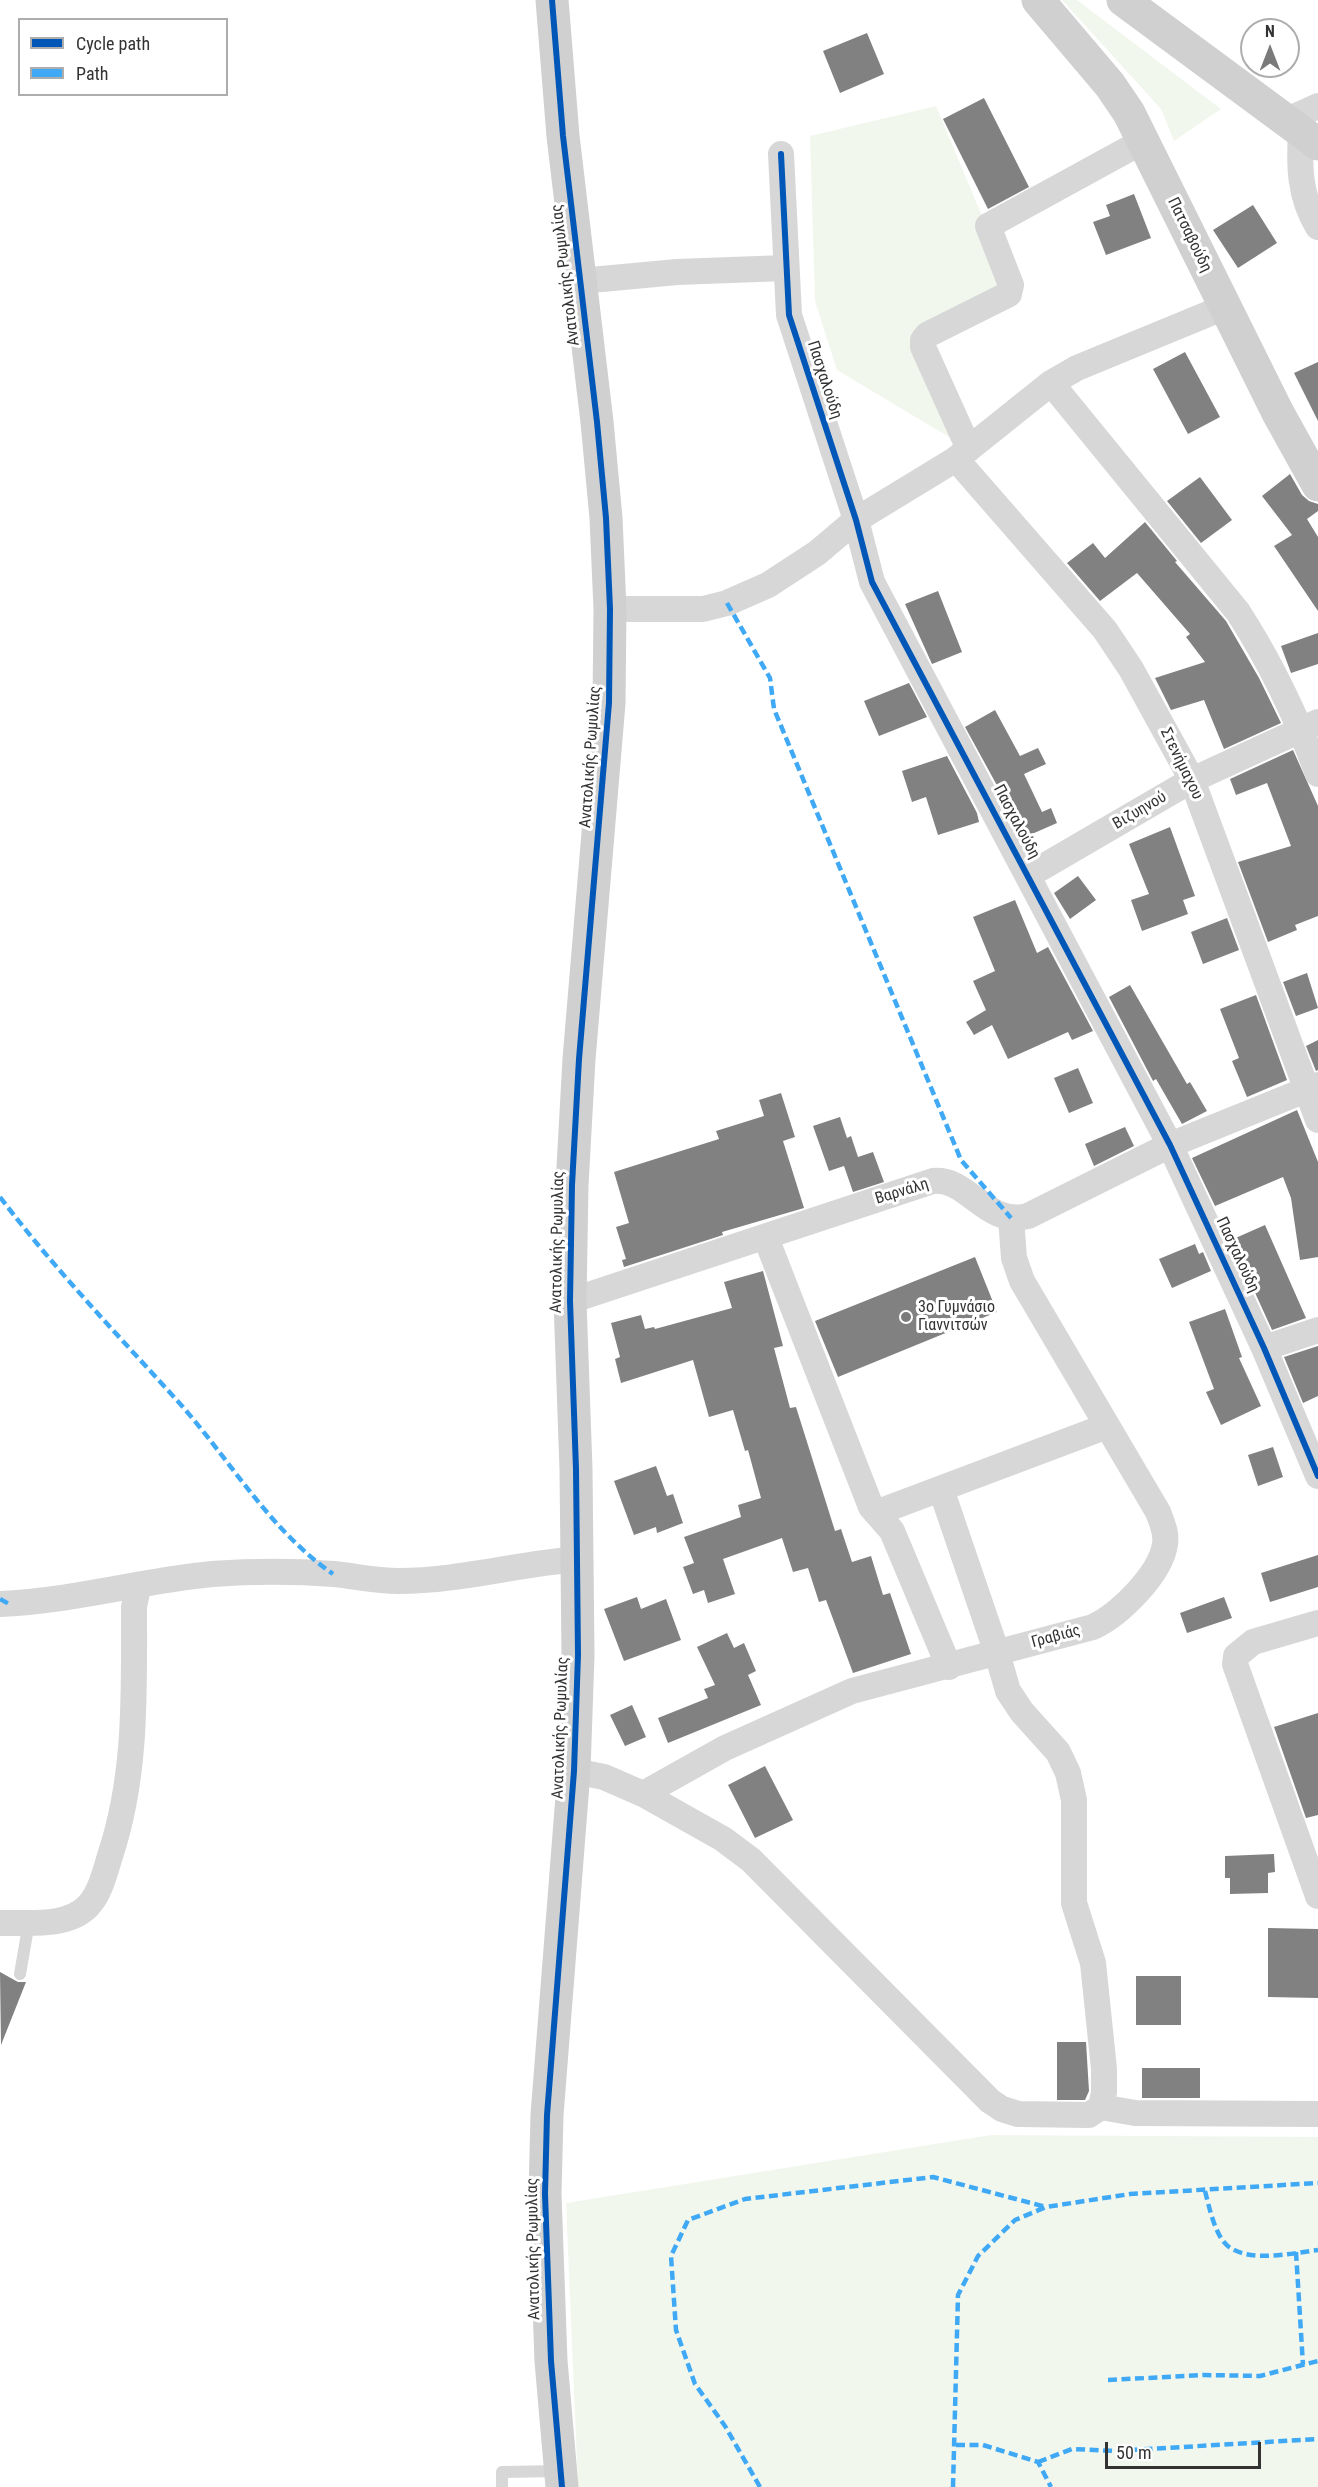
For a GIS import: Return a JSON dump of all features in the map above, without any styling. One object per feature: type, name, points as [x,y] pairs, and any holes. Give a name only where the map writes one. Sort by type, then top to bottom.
[{"type":"street","name":"Ανατολικής Ρωμυλίας","points":[[552,0],[563,136],[602,475],[610,609],[609,714],[579,1059],[572,1173],[570,1302],[578,1559],[574,1771],[548,2115],[545,2194],[551,2361],[562,2479]]},
{"type":"street","name":"Πατσαβούδη","points":[[1038,0],[1110,85],[1144,140],[1225,307],[1318,485]]},
{"type":"street","points":[[1123,0],[1306,125],[1299,167],[1301,183],[1318,227]]},
{"type":"street","name":"Στενήμαχου","points":[[1144,140],[990,222],[988,231],[1011,285],[1009,294],[927,335],[923,340],[923,347],[963,454],[1119,649],[1192,780],[1312,1088],[1318,1120]]},
{"type":"street","name":"Πασχαλούδη","points":[[781,154],[785,268],[793,329],[856,520],[872,582],[1170,1145],[1264,1348],[1318,1476]]},
{"type":"street","points":[[580,281],[677,272],[785,268]]},
{"type":"street","points":[[610,609],[678,611],[727,603],[768,585],[817,553],[856,520],[963,454],[1051,383],[1077,368],[1225,307]]},
{"type":"street","points":[[1051,383],[1238,612],[1310,726],[1318,774]]},
{"type":"street","name":"Βιζυηνού","points":[[1029,875],[1192,780],[1310,726]]},
{"type":"street","points":[[1011,1218],[1028,1216],[1170,1145],[1312,1088]]},
{"type":"street","name":"Βαρνάλη","points":[[570,1302],[766,1238],[828,1215],[941,1180],[999,1216],[1011,1218]]},
{"type":"street","name":"Γραβιάς","points":[[643,1794],[725,1748],[831,1700],[879,1682],[949,1667],[1093,1627],[1108,1620],[1122,1609],[1162,1556],[1166,1542],[1165,1529],[1158,1512],[1022,1281],[1014,1258],[1011,1218]]},
{"type":"street","points":[[766,1238],[871,1507],[892,1531],[949,1667]]},
{"type":"street","points":[[1264,1348],[1318,1330]]},
{"type":"street","points":[[876,1513],[1107,1426]]},
{"type":"street","points":[[941,1488],[1013,1702],[1058,1752],[1071,1783],[1074,1800],[1074,1903],[1093,1963],[1104,2069],[1104,2092],[1101,2107]]},
{"type":"street","points":[[0,1604],[68,1599],[230,1573],[333,1574],[395,1581],[430,1580],[455,1578],[519,1565],[578,1559]]},
{"type":"street","points":[[0,1923],[71,1917],[88,1906],[106,1870],[122,1815],[132,1756],[134,1607],[138,1587]]},
{"type":"street","points":[[1318,1623],[1253,1642],[1236,1656],[1236,1671],[1318,1896]]},
{"type":"street","points":[[574,1771],[604,1777],[643,1794],[723,1839],[751,1860],[990,2101],[1002,2109],[1018,2114],[1089,2115],[1101,2107],[1135,2113],[1318,2114]]},
{"type":"lane","points":[[20,1974],[29,1922]]},
{"type":"lane","points":[[502,2487],[502,2472],[562,2479]]},
{"type":"shaded area","points":[[1062,0],[1077,0],[1221,109],[1174,141],[1161,109]]},
{"type":"shaded area","points":[[936,106],[1011,285],[927,335],[969,449],[837,370],[815,301],[810,136]]},
{"type":"shaded area","points":[[991,2135],[1318,2137],[1318,2487],[578,2487],[566,2203]]},
{"type":"building","points":[[867,33],[884,74],[840,93],[823,51]]},
{"type":"building","points":[[984,98],[1029,187],[988,209],[943,119]]},
{"type":"building","points":[[1134,194],[1151,238],[1106,255],[1093,222],[1110,216],[1106,205]]},
{"type":"building","points":[[1253,205],[1277,243],[1238,268],[1213,230]]},
{"type":"building","points":[[1185,352],[1220,417],[1188,434],[1153,369]]},
{"type":"building","points":[[1318,362],[1318,421],[1294,373]]},
{"type":"building","points":[[1290,474],[1302,495],[1318,504],[1318,511],[1307,519],[1318,537],[1318,611],[1274,546],[1292,535],[1262,496]]},
{"type":"building","points":[[1200,477],[1232,520],[1201,543],[1167,501]]},
{"type":"building","points":[[1145,522],[1177,561],[1175,562],[1226,621],[1259,678],[1281,723],[1224,749],[1204,700],[1171,710],[1155,678],[1205,662],[1186,637],[1190,634],[1137,573],[1100,601],[1067,563],[1093,543],[1105,558]]},
{"type":"building","points":[[938,591],[962,652],[932,664],[905,604]]},
{"type":"building","points":[[1318,633],[1318,664],[1291,673],[1281,646]]},
{"type":"building","points":[[909,683],[927,717],[879,736],[864,701]]},
{"type":"building","points":[[995,710],[1020,756],[1038,748],[1046,764],[1024,774],[1042,812],[1051,808],[1057,823],[1025,837],[1008,799],[1005,800],[965,727]]},
{"type":"building","points":[[1293,750],[1318,806],[1318,916],[1295,925],[1297,930],[1268,942],[1238,862],[1291,846],[1267,783],[1236,795],[1230,779]]},
{"type":"building","points":[[947,756],[977,813],[979,822],[938,835],[926,797],[912,802],[902,771]]},
{"type":"building","points":[[1170,827],[1195,896],[1183,900],[1188,914],[1142,931],[1131,900],[1149,894],[1129,844]]},
{"type":"building","points":[[1078,876],[1096,900],[1070,919],[1054,893]]},
{"type":"building","points":[[1015,900],[1037,953],[1048,947],[1093,1031],[1072,1040],[1068,1032],[1008,1059],[992,1025],[974,1035],[966,1022],[986,1010],[973,981],[995,971],[973,917]]},
{"type":"building","points":[[1227,918],[1239,950],[1203,964],[1191,932]]},
{"type":"building","points":[[1307,973],[1318,1008],[1296,1016],[1283,982]]},
{"type":"building","points":[[1130,985],[1187,1084],[1190,1082],[1207,1111],[1182,1124],[1156,1079],[1153,1081],[1109,997]]},
{"type":"building","points":[[1256,995],[1287,1080],[1247,1097],[1232,1061],[1239,1058],[1220,1009]]},
{"type":"building","points":[[1318,1040],[1318,1070],[1316,1071],[1306,1046]]},
{"type":"building","points":[[1078,1068],[1093,1103],[1069,1113],[1054,1078]]},
{"type":"building","points":[[781,1093],[795,1137],[783,1141],[804,1208],[722,1232],[723,1235],[624,1267],[622,1260],[626,1259],[616,1227],[629,1223],[614,1172],[719,1139],[716,1131],[764,1116],[759,1100]]},
{"type":"building","points":[[1297,1110],[1318,1162],[1318,1257],[1300,1260],[1291,1198],[1283,1177],[1215,1206],[1192,1158]]},
{"type":"building","points":[[840,1117],[847,1138],[851,1136],[858,1157],[873,1152],[884,1182],[853,1192],[844,1166],[829,1171],[813,1126]]},
{"type":"building","points":[[1125,1127],[1134,1146],[1094,1166],[1085,1144]]},
{"type":"building","points":[[1265,1225],[1306,1318],[1272,1330],[1231,1240]]},
{"type":"building","points":[[1195,1244],[1199,1254],[1203,1252],[1211,1271],[1172,1288],[1159,1259]]},
{"type":"building","name":"3ο Γυμνάσιο Γιαννιτσών","points":[[975,1257],[997,1312],[838,1377],[815,1321]]},
{"type":"building","points":[[763,1271],[783,1346],[774,1348],[790,1408],[796,1407],[835,1531],[841,1529],[852,1562],[871,1556],[883,1595],[890,1593],[911,1654],[853,1673],[826,1600],[819,1602],[808,1568],[793,1572],[782,1538],[723,1559],[735,1594],[708,1603],[704,1590],[693,1594],[683,1567],[694,1563],[684,1537],[741,1517],[738,1505],[761,1498],[748,1450],[745,1451],[733,1410],[709,1417],[693,1360],[621,1383],[615,1359],[620,1357],[611,1323],[641,1315],[645,1329],[654,1327],[655,1329],[732,1308],[724,1282]]},
{"type":"building","points":[[1225,1309],[1242,1357],[1239,1358],[1261,1406],[1221,1425],[1206,1392],[1214,1389],[1189,1322]]},
{"type":"building","points":[[1318,1346],[1318,1396],[1303,1403],[1284,1357]]},
{"type":"building","points":[[1273,1447],[1283,1477],[1258,1486],[1248,1455]]},
{"type":"building","points":[[656,1466],[667,1496],[673,1494],[683,1523],[657,1533],[656,1527],[634,1535],[614,1481]]},
{"type":"building","points":[[1318,1555],[1318,1587],[1270,1602],[1261,1573]]},
{"type":"building","points":[[637,1597],[641,1609],[666,1599],[681,1640],[624,1661],[604,1609]]},
{"type":"building","points":[[1224,1597],[1232,1618],[1187,1633],[1180,1613]]},
{"type":"building","points":[[727,1633],[734,1648],[744,1643],[756,1671],[748,1675],[761,1705],[668,1743],[658,1718],[708,1698],[704,1689],[715,1685],[697,1647]]},
{"type":"building","points":[[632,1705],[646,1737],[625,1746],[610,1715]]},
{"type":"building","points":[[1318,1713],[1318,1815],[1306,1818],[1274,1727]]},
{"type":"building","points":[[765,1766],[793,1820],[755,1838],[728,1785]]},
{"type":"building","points":[[1274,1854],[1275,1872],[1268,1873],[1268,1893],[1230,1894],[1230,1878],[1225,1878],[1225,1856]]},
{"type":"building","points":[[1268,1928],[1318,1929],[1318,1998],[1268,1997]]},
{"type":"building","points":[[0,1972],[18,1982],[26,1982],[1,2045]]},
{"type":"building","points":[[1136,1976],[1181,1976],[1181,2025],[1136,2025]]},
{"type":"building","points":[[1057,2042],[1086,2042],[1089,2091],[1085,2100],[1057,2100]]},
{"type":"building","points":[[1142,2068],[1200,2068],[1200,2098],[1142,2098]]},
{"type":"marked path","points":[[727,603],[770,678],[774,709],[961,1160],[1011,1218]]},
{"type":"marked path","points":[[0,1197],[66,1277],[182,1406],[271,1517],[310,1556],[333,1574]]},
{"type":"marked path","points":[[0,1599],[9,1604]]},
{"type":"marked path","points":[[760,2487],[725,2426],[695,2384],[676,2330],[671,2256],[688,2220],[745,2199],[933,2177],[1046,2207]]},
{"type":"marked path","points":[[953,2487],[958,2295],[978,2256],[1015,2220],[1046,2207],[1130,2194],[1318,2183]]},
{"type":"marked path","points":[[1205,2191],[1216,2229],[1224,2242],[1238,2252],[1260,2256],[1318,2250]]},
{"type":"marked path","points":[[1296,2252],[1303,2365]]},
{"type":"marked path","points":[[1108,2380],[1204,2375],[1260,2376],[1318,2361]]},
{"type":"marked path","points":[[1038,2462],[1072,2449],[1115,2451],[1318,2439]]},
{"type":"marked path","points":[[956,2445],[983,2445],[1038,2462],[1051,2487]]},
{"type":"cycle path","points":[[552,0],[563,136],[597,422],[606,518],[610,609],[609,703],[579,1059],[572,1185],[570,1301],[576,1469],[578,1655],[574,1771],[547,2115],[545,2194],[551,2361],[562,2487]]},
{"type":"cycle path","points":[[781,154],[789,315],[856,520],[872,582],[1170,1145],[1264,1348],[1318,1476]]},
{"type":"place","name":"3ο Γυμνάσιο Γιαννιτσών","points":[[906,1317]]}]
